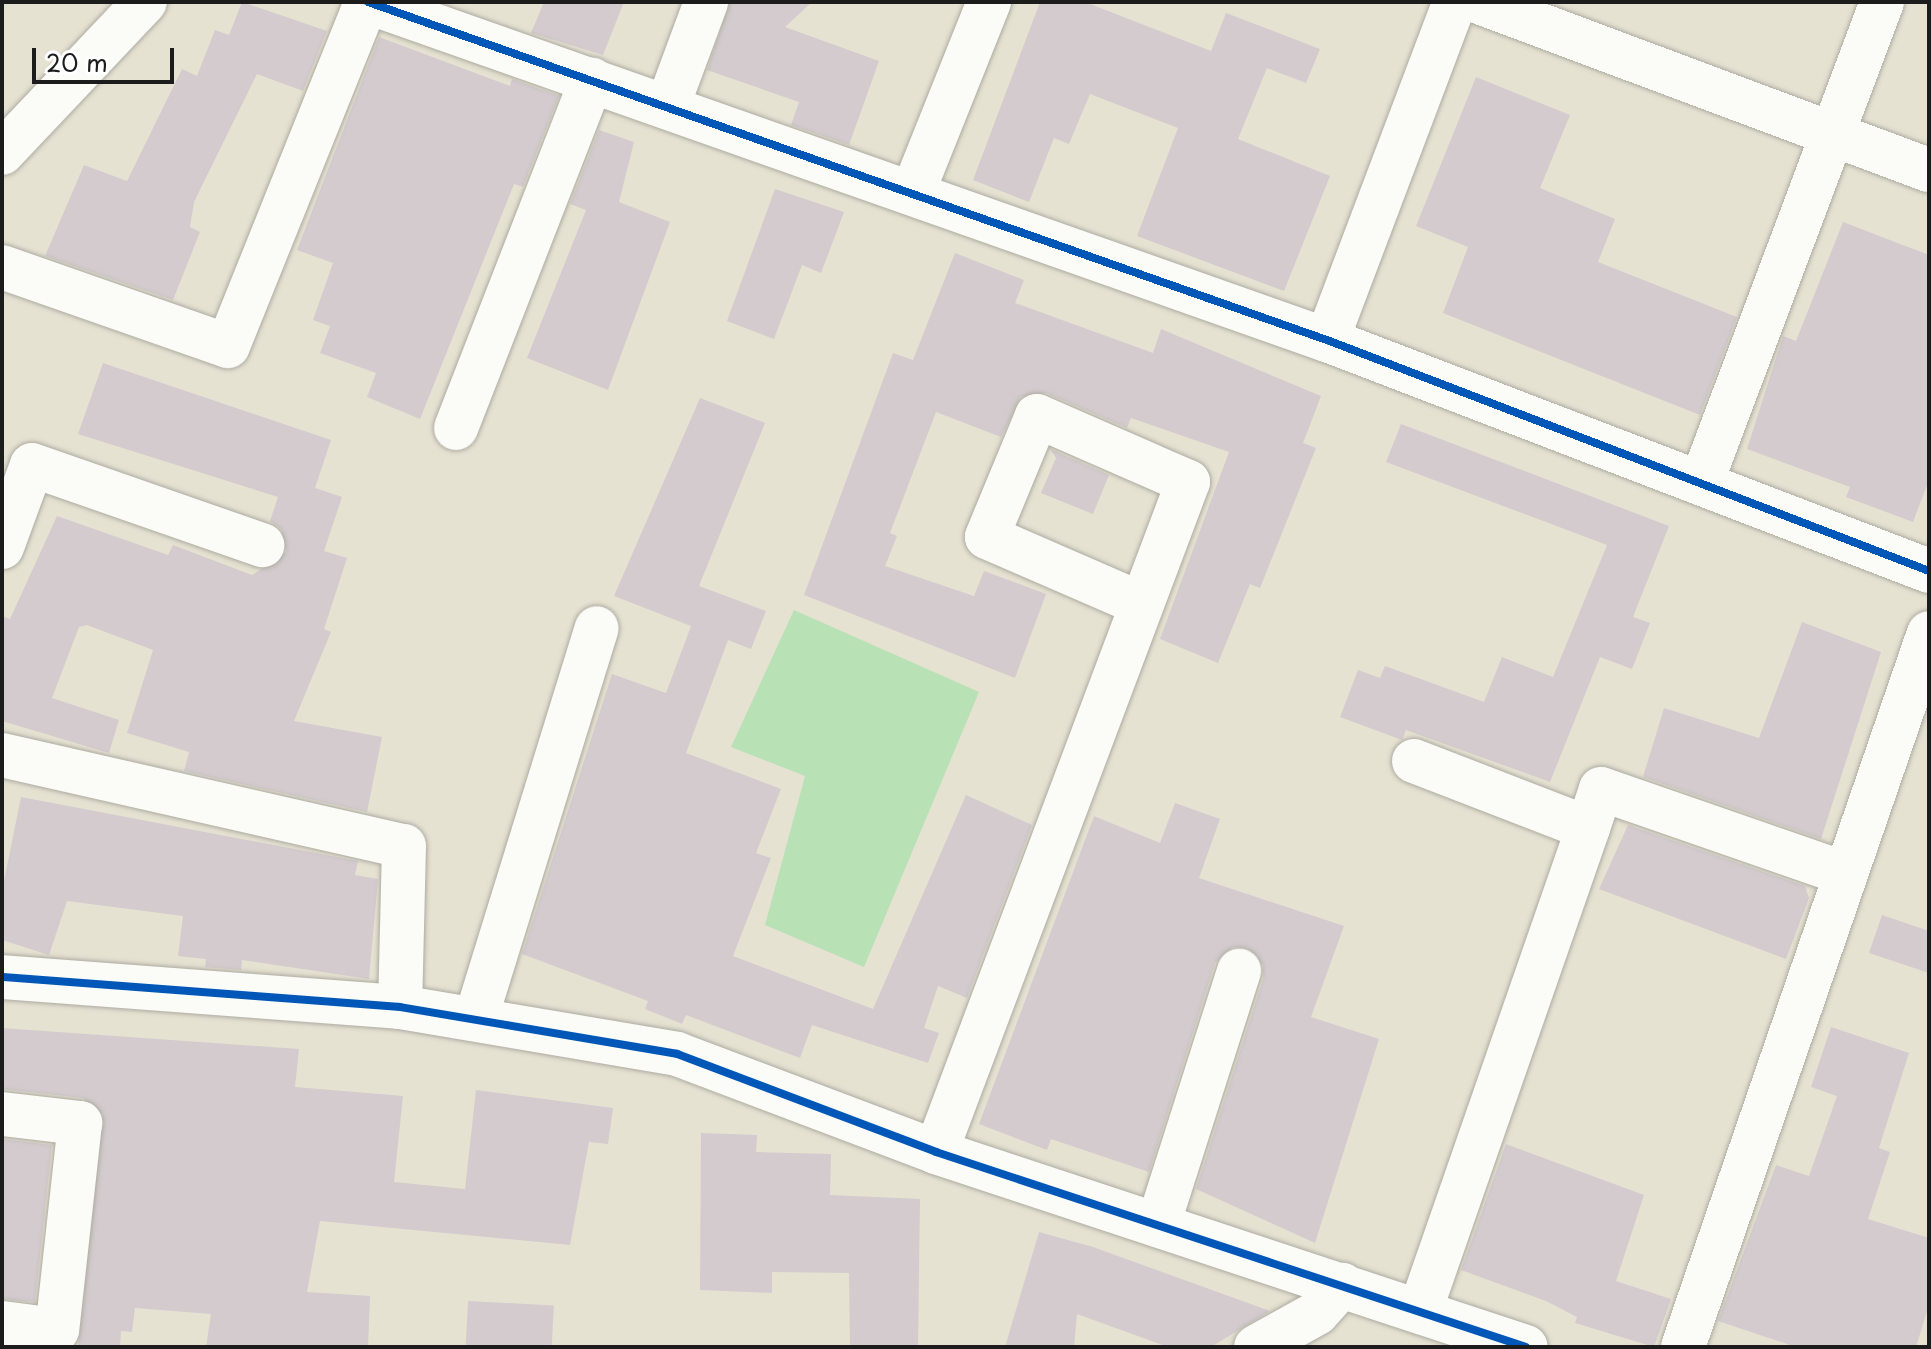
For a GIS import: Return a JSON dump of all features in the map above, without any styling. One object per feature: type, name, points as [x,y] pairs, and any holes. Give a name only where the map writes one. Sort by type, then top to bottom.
[{"type":"street","points":[[2,153],[145,2]]},
{"type":"street","points":[[2,267],[228,346],[367,2],[668,105],[1327,340],[1702,481],[1929,571]]},
{"type":"street","points":[[668,105],[706,2]]},
{"type":"street","points":[[913,192],[989,2]]},
{"type":"street","points":[[1327,340],[1455,2]]},
{"type":"street","points":[[1479,2],[1929,170]]},
{"type":"street","points":[[1702,481],[1882,2]]},
{"type":"street","points":[[456,428],[592,80]]},
{"type":"street","points":[[936,1152],[1139,603],[1188,482],[1037,416],[987,537],[1139,603]]},
{"type":"street","points":[[2,547],[32,465],[262,545]]},
{"type":"street","points":[[476,1018],[597,628]]},
{"type":"street","points":[[1683,1347],[1929,633]]},
{"type":"street","points":[[2,755],[404,846],[400,1007]]},
{"type":"street","points":[[1414,761],[1588,828]]},
{"type":"street","points":[[1421,1308],[1601,789],[1846,874]]},
{"type":"street","points":[[1158,1225],[1239,971]]},
{"type":"street","points":[[2,977],[400,1007],[677,1054],[936,1152],[1421,1308],[1526,1347]]},
{"type":"street","points":[[2,1114],[80,1123],[57,1330],[2,1323]]},
{"type":"street","points":[[1284,1341],[1342,1285]]},
{"type":"green space","points":[[794,610],[979,692],[864,967],[765,925],[805,776],[731,747]]},
{"type":"building","points":[[242,2],[327,31],[303,91],[257,74],[194,202],[190,227],[200,232],[173,300],[45,256],[84,165],[127,181],[182,69],[197,76],[215,30],[229,35]]},
{"type":"building","points":[[544,2],[624,2],[603,55],[531,33]]},
{"type":"building","points":[[730,2],[812,2],[785,27],[879,61],[849,145],[791,125],[799,102],[707,70]]},
{"type":"building","points":[[1040,2],[1085,2],[1211,51],[1226,13],[1320,49],[1306,83],[1267,68],[1238,139],[1330,176],[1284,291],[1137,236],[1178,128],[1090,94],[1069,144],[1054,138],[1029,202],[973,180]]},
{"type":"building","points":[[379,37],[510,86],[512,79],[559,96],[523,187],[514,184],[420,419],[367,397],[376,373],[320,353],[330,326],[313,320],[333,263],[297,250]]},
{"type":"building","points":[[1476,77],[1570,115],[1540,188],[1615,219],[1598,262],[1737,317],[1700,415],[1443,313],[1468,247],[1416,226]]},
{"type":"building","points":[[599,130],[634,142],[619,202],[670,222],[608,390],[527,358],[586,210],[570,204]]},
{"type":"building","points":[[775,189],[844,212],[821,273],[802,265],[774,339],[727,321]]},
{"type":"building","points":[[1843,222],[1929,255],[1929,480],[1913,522],[1846,497],[1850,487],[1747,449],[1783,336],[1796,341]]},
{"type":"building","points":[[955,253],[1024,280],[1015,303],[1153,353],[1161,329],[1321,396],[1303,443],[1316,448],[1260,588],[1250,584],[1218,663],[1160,639],[1229,452],[1131,418],[1127,428],[1046,393],[1021,397],[1001,437],[936,412],[890,533],[897,536],[885,566],[974,596],[984,571],[1046,594],[1015,678],[804,595],[893,353],[913,360]]},
{"type":"building","points":[[103,363],[331,440],[315,488],[342,497],[324,551],[347,558],[324,629],[331,632],[294,721],[382,737],[367,812],[184,771],[189,752],[127,733],[153,650],[87,625],[79,627],[52,698],[119,720],[109,753],[2,721],[2,616],[10,619],[57,516],[168,555],[173,545],[252,575],[286,552],[281,529],[270,521],[278,497],[78,434]]},
{"type":"building","points":[[700,398],[765,423],[699,586],[766,611],[751,649],[728,640],[686,753],[781,789],[756,853],[771,858],[733,956],[873,1009],[966,795],[1032,825],[967,998],[938,986],[924,1028],[939,1033],[928,1063],[812,1025],[800,1058],[686,1015],[682,1024],[645,1009],[648,1001],[522,954],[612,674],[666,693],[691,626],[614,596]]},
{"type":"building","points":[[1401,424],[1669,526],[1633,617],[1650,623],[1632,669],[1600,657],[1550,782],[1406,730],[1402,740],[1340,717],[1358,670],[1380,678],[1385,666],[1484,702],[1502,657],[1553,677],[1607,545],[1386,462]]},
{"type":"building","points":[[1050,449],[1109,475],[1093,514],[1041,493],[1056,458]]},
{"type":"building","points":[[1802,622],[1881,652],[1821,839],[1643,777],[1664,708],[1759,738]]},
{"type":"building","points":[[21,797],[358,861],[355,875],[378,879],[369,979],[242,960],[241,970],[205,967],[206,959],[178,956],[183,916],[67,901],[49,955],[2,940],[2,891]]},
{"type":"building","points":[[1175,803],[1220,819],[1199,878],[1344,926],[1311,1017],[1379,1039],[1315,1243],[1196,1189],[1263,979],[1263,965],[1247,948],[1233,947],[1215,963],[1149,1172],[1051,1139],[1047,1150],[979,1124],[1094,816],[1160,843]]},
{"type":"building","points":[[1628,825],[1805,886],[1809,898],[1786,959],[1599,889]]},
{"type":"building","points":[[1882,915],[1929,931],[1929,973],[1869,953]]},
{"type":"building","points":[[1831,1027],[1909,1053],[1879,1148],[1890,1152],[1868,1219],[1929,1238],[1929,1305],[1916,1347],[1796,1347],[1718,1321],[1776,1165],[1809,1176],[1837,1096],[1811,1087]]},
{"type":"building","points":[[2,1028],[299,1049],[295,1087],[403,1096],[394,1182],[465,1189],[476,1090],[613,1108],[608,1144],[589,1142],[570,1245],[320,1221],[307,1292],[370,1296],[368,1347],[206,1347],[211,1314],[135,1308],[132,1332],[121,1331],[120,1347],[78,1347],[103,1114],[83,1098],[2,1089]]},
{"type":"building","points":[[701,1133],[757,1135],[756,1152],[831,1154],[830,1195],[920,1199],[918,1347],[850,1347],[849,1273],[772,1272],[772,1293],[700,1290]]},
{"type":"building","points":[[2,1139],[52,1145],[35,1302],[2,1299]]},
{"type":"building","points":[[1506,1144],[1644,1195],[1616,1281],[1671,1299],[1654,1347],[1575,1323],[1577,1317],[1546,1301],[1461,1270]]},
{"type":"building","points":[[1039,1232],[1093,1247],[1270,1311],[1211,1347],[1168,1347],[1077,1314],[1074,1347],[1005,1347]]},
{"type":"building","points":[[468,1301],[554,1306],[552,1347],[466,1347]]},
{"type":"cycle path","points":[[368,2],[1327,340],[1929,571]]},
{"type":"cycle path","points":[[2,977],[400,1007],[677,1054],[936,1152],[1526,1347]]}]
